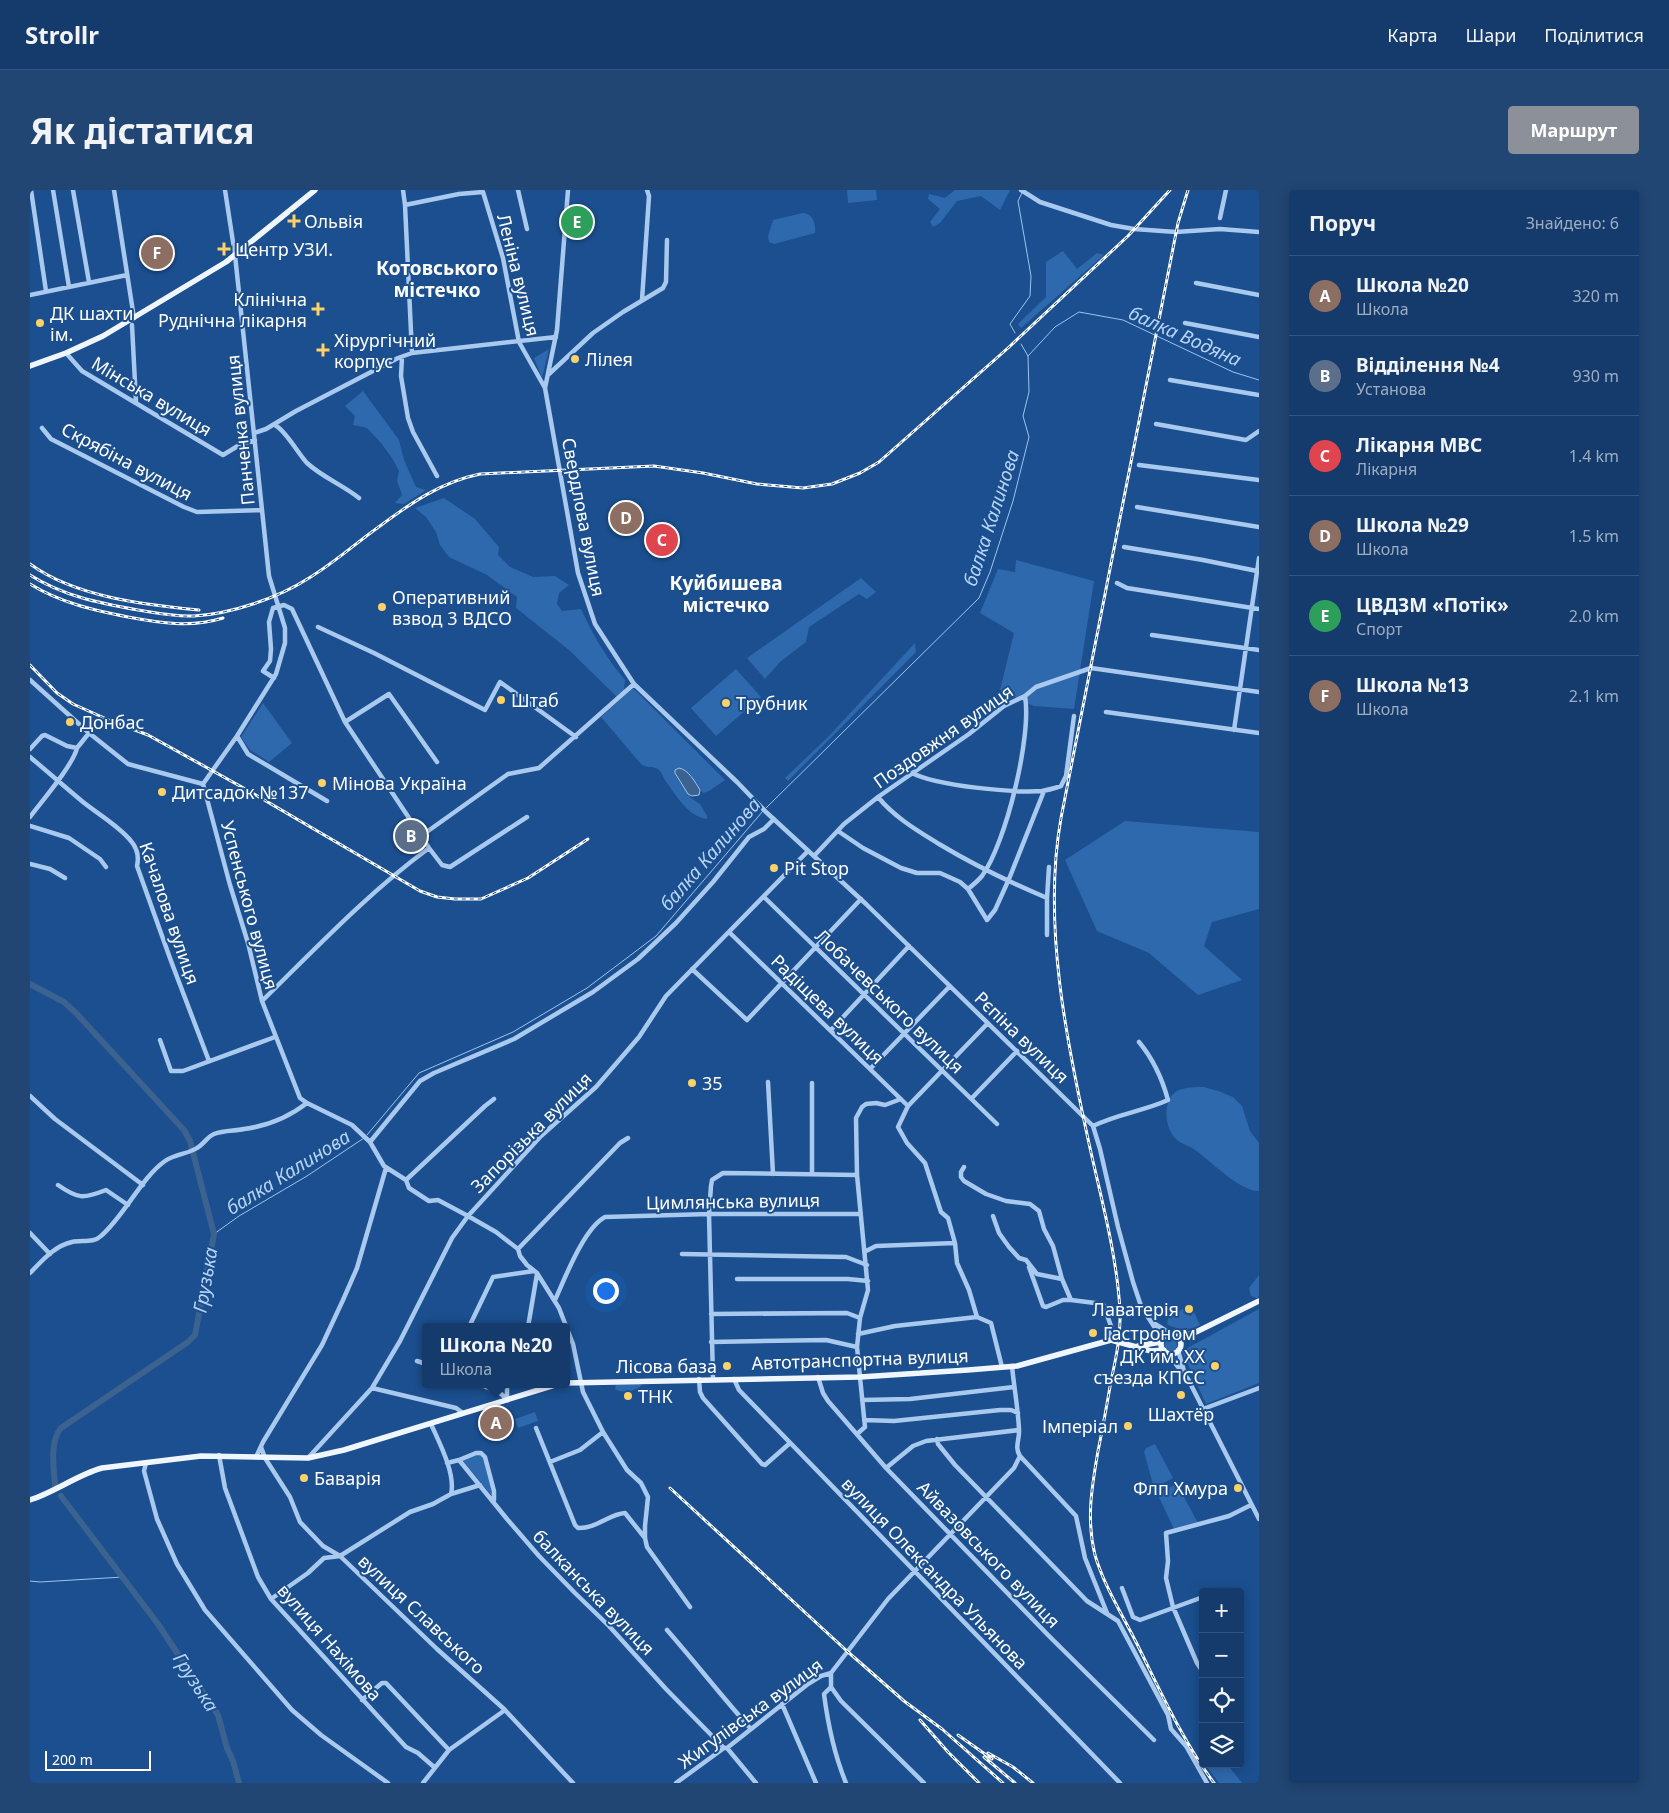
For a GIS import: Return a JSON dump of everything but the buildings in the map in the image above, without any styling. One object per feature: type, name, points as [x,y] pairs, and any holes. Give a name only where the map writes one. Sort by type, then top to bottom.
[{"type":"main road","points":[[30,366],[66,353],[133,322],[235,255],[315,190]]},
{"type":"main road","points":[[1111,1340],[1151,1351],[1175,1352],[1192,1334],[1259,1300]]},
{"type":"main road","points":[[1173,1334],[1180,1342],[1179,1348]]},
{"type":"main road","points":[[1136,1347],[1162,1340],[1166,1335],[1192,1334]]},
{"type":"main road","name":"Автотранспортна вулиця","points":[[570,1382],[860,1377],[1002,1367],[1111,1340]]},
{"type":"main road","points":[[1162,1340],[1165,1351]]},
{"type":"main road","points":[[30,1500],[48,1494],[88,1472],[102,1468],[201,1456],[308,1458],[344,1450],[546,1388]]},
{"type":"street","points":[[31,190],[46,291]]},
{"type":"street","points":[[53,190],[69,287]]},
{"type":"street","points":[[73,190],[89,282]]},
{"type":"street","points":[[114,190],[133,322],[136,402]]},
{"type":"street","name":"Панченка вулиця","points":[[203,784],[237,736],[274,678],[285,643],[285,628],[269,576],[235,255],[225,190]]},
{"type":"street","points":[[403,190],[406,205],[404,212],[412,353]]},
{"type":"street","points":[[518,190],[527,228]]},
{"type":"street","name":"Свердлова вулиця","points":[[568,190],[556,337],[545,388],[578,573],[584,595],[595,624],[634,684],[766,812]]},
{"type":"street","points":[[642,300],[649,196],[647,190]]},
{"type":"street","points":[[1021,190],[1040,202],[1112,225],[1134,229],[1176,232],[1220,229],[1259,232]]},
{"type":"street","points":[[1220,218],[1226,190]]},
{"type":"street","points":[[406,205],[459,192],[484,191]]},
{"type":"street","name":"Леніна вулиця","points":[[484,191],[503,258],[519,342],[545,388]]},
{"type":"street","points":[[548,375],[593,333],[663,288],[666,282],[667,240]]},
{"type":"street","points":[[30,294],[127,275]]},
{"type":"street","points":[[1196,283],[1259,295]]},
{"type":"street","points":[[1185,323],[1259,336]]},
{"type":"street","points":[[254,433],[266,429],[402,356],[412,353],[556,337]]},
{"type":"street","name":"Мінська вулиця","points":[[66,353],[82,371],[223,455],[241,444],[255,440]]},
{"type":"street","points":[[402,356],[401,376],[408,418],[413,432],[437,476]]},
{"type":"street","points":[[1170,380],[1259,395]]},
{"type":"street","points":[[274,424],[281,428],[309,464],[359,498]]},
{"type":"street","points":[[1156,424],[1246,440],[1259,431]]},
{"type":"street","name":"Скрябіна вулиця","points":[[42,428],[51,439],[197,512],[262,510]]},
{"type":"street","points":[[1139,465],[1259,480]]},
{"type":"street","points":[[1137,507],[1259,527]]},
{"type":"street","points":[[1124,547],[1257,571]]},
{"type":"street","points":[[1234,730],[1259,558]]},
{"type":"street","points":[[1117,583],[1127,588],[1259,609]]},
{"type":"street","points":[[274,678],[263,671],[270,661],[270,622],[273,608],[284,605],[292,609],[345,722],[442,865],[450,867],[527,817]]},
{"type":"street","points":[[318,627],[374,653],[485,710],[500,682],[576,736]]},
{"type":"street","points":[[1152,635],[1259,650]]},
{"type":"street","name":"Поздовжня вулиця","points":[[814,856],[838,831],[878,797],[969,734],[1004,706],[1025,696],[1036,687],[1091,668],[1259,692]]},
{"type":"street","points":[[30,680],[89,733],[128,764],[203,784]]},
{"type":"street","points":[[421,836],[508,774],[539,768],[634,684]]},
{"type":"street","points":[[345,722],[390,694],[437,762]]},
{"type":"street","points":[[968,888],[981,878],[985,871],[996,846],[1015,791],[1026,730],[1027,705],[1025,696]]},
{"type":"street","points":[[1106,712],[1259,733]]},
{"type":"street","points":[[912,773],[919,777],[960,785],[1015,791],[1044,791],[1061,786],[1066,776],[1074,716]]},
{"type":"street","points":[[30,817],[58,780],[76,754],[77,748],[89,733]]},
{"type":"street","points":[[30,749],[45,735],[67,746],[77,748]]},
{"type":"street","points":[[237,736],[248,754],[327,801]]},
{"type":"street","name":"Качалова вулиця","points":[[30,757],[125,836],[136,849],[139,859],[137,866],[209,1061]]},
{"type":"street","name":"Успенського вулиця","points":[[203,784],[230,885],[248,943],[262,1001],[300,1098],[307,1103]]},
{"type":"street","points":[[838,831],[863,848],[901,868],[917,873],[940,873],[960,882],[968,888],[987,920],[995,910],[1008,882],[1044,791]]},
{"type":"street","points":[[878,797],[886,807],[921,834],[985,871],[1047,898]]},
{"type":"street","name":"Рєпіна вулиця","points":[[766,812],[861,899],[1093,1126],[1133,1282],[1141,1306],[1162,1340]]},
{"type":"street","points":[[370,1142],[420,1081],[434,1073],[514,1039],[593,992],[638,959],[676,923],[713,882],[749,837],[764,829],[774,819]]},
{"type":"street","points":[[30,826],[69,838],[100,860],[106,867]]},
{"type":"street","points":[[262,1001],[371,894],[429,848]]},
{"type":"street","name":"Запорізька вулиця","points":[[308,1458],[372,1388],[400,1341],[452,1238],[468,1216],[541,1136],[596,1087],[639,1036],[666,996],[808,850]]},
{"type":"street","points":[[30,864],[50,869],[65,878]]},
{"type":"street","points":[[1047,935],[1049,867]]},
{"type":"street","name":"Лобачевського вулиця","points":[[764,897],[997,1124]]},
{"type":"street","points":[[692,969],[747,1020],[861,899]]},
{"type":"street","name":"Радіщева вулиця","points":[[729,932],[908,1106]]},
{"type":"street","points":[[831,1030],[909,946]]},
{"type":"street","points":[[870,1069],[950,986]]},
{"type":"street","points":[[977,1318],[969,1290],[957,1262],[948,1218],[941,1212],[925,1163],[907,1143],[898,1127],[908,1106],[988,1023]]},
{"type":"street","points":[[160,1040],[171,1071],[183,1070],[275,1037]]},
{"type":"street","points":[[1093,1126],[1106,1119],[1155,1106],[1168,1100],[1155,1063],[1139,1042]]},
{"type":"street","points":[[972,1098],[1017,1051]]},
{"type":"street","points":[[768,1082],[772,1174]]},
{"type":"street","points":[[812,1083],[812,1174]]},
{"type":"street","points":[[30,1096],[55,1119],[143,1185]]},
{"type":"street","points":[[406,1180],[494,1099]]},
{"type":"street","points":[[857,1434],[865,1427],[857,1347],[860,1318],[868,1290],[868,1281],[857,1175],[856,1118],[859,1111],[866,1104],[876,1103],[885,1105],[901,1099]]},
{"type":"street","points":[[30,1273],[58,1247],[73,1242],[87,1242],[100,1238],[128,1205],[152,1172],[166,1160],[202,1145],[206,1138],[215,1133],[247,1129],[271,1122],[295,1112],[307,1103],[352,1125],[370,1142],[385,1167],[406,1180],[409,1188],[429,1201],[438,1200],[468,1216],[496,1232],[518,1249],[523,1261],[536,1272],[555,1300],[564,1323]]},
{"type":"street","points":[[518,1249],[620,1143],[628,1138]]},
{"type":"street","points":[[256,1457],[263,1442],[322,1345],[343,1300],[356,1268],[385,1167]]},
{"type":"street","points":[[964,1167],[961,1172],[962,1177],[986,1194],[1006,1201],[1030,1204],[1039,1211],[1071,1300]]},
{"type":"street","points":[[713,1379],[710,1255],[712,1180],[723,1173],[857,1175]]},
{"type":"street","points":[[58,1185],[76,1195],[85,1197],[106,1190],[128,1205]]},
{"type":"street","name":"Цимлянська вулиця","points":[[555,1300],[586,1237],[596,1223],[606,1217],[710,1214],[860,1214]]},
{"type":"street","points":[[993,1216],[999,1233],[1019,1258],[1026,1260],[1037,1274],[1062,1279]]},
{"type":"street","points":[[30,1232],[50,1254]]},
{"type":"street","points":[[866,1251],[876,1246],[954,1243]]},
{"type":"street","points":[[682,1254],[846,1257],[867,1265]]},
{"type":"street","points":[[1026,1260],[1043,1306],[1046,1307],[1063,1300],[1103,1304],[1111,1326],[1111,1340]]},
{"type":"street","points":[[471,1323],[493,1277],[536,1272]]},
{"type":"street","points":[[529,1323],[536,1272]]},
{"type":"street","points":[[737,1279],[848,1279],[868,1281]]},
{"type":"street","points":[[711,1314],[846,1314],[860,1318]]},
{"type":"street","points":[[858,1334],[895,1326],[977,1318],[991,1323],[1002,1367]]},
{"type":"street","points":[[1150,1320],[1164,1331],[1173,1334]]},
{"type":"street","points":[[570,1337],[582,1392],[603,1432],[627,1470],[641,1483],[648,1497],[645,1538],[647,1547],[690,1607]]},
{"type":"street","points":[[711,1342],[826,1340],[857,1347]]},
{"type":"street","points":[[1179,1348],[1182,1366],[1188,1379],[1259,1519]]},
{"type":"street","points":[[1165,1351],[1188,1379]]},
{"type":"street","points":[[417,1361],[422,1363]]},
{"type":"street","points":[[1012,1366],[1019,1430],[1019,1439],[1016,1445],[1017,1452],[1076,1516],[1085,1558],[1108,1614]]},
{"type":"street","name":"Айвазовського вулиця","points":[[818,1377],[823,1393],[828,1401],[886,1468],[1042,1629],[1154,1740]]},
{"type":"street","name":"вулиця Олександра Ульянова","points":[[734,1379],[739,1390],[1120,1783]]},
{"type":"street","points":[[699,1380],[700,1392],[703,1398],[762,1464],[765,1465],[790,1443]]},
{"type":"street","points":[[372,1388],[456,1408],[463,1413]]},
{"type":"street","points":[[488,1388],[500,1393],[508,1400]]},
{"type":"street","points":[[507,1388],[508,1400]]},
{"type":"street","points":[[862,1400],[910,1399],[1014,1388]]},
{"type":"street","points":[[1203,1408],[1259,1388]]},
{"type":"street","points":[[864,1420],[894,1420],[1000,1410],[1011,1410],[1018,1413]]},
{"type":"street","points":[[431,1424],[447,1462],[453,1487],[451,1494]]},
{"type":"street","points":[[536,1428],[575,1525],[578,1528],[584,1529],[600,1524],[620,1513],[625,1513],[645,1538]]},
{"type":"street","points":[[886,1468],[913,1446],[926,1441],[1019,1430]]},
{"type":"street","points":[[550,1462],[580,1450],[603,1432]]},
{"type":"street","points":[[936,1439],[955,1465],[1087,1602],[1118,1621],[1168,1715],[1171,1729],[1186,1746],[1207,1783]]},
{"type":"street","name":"вулиця Славського","points":[[262,1447],[265,1458],[290,1496],[300,1522],[323,1546],[340,1556],[437,1649],[505,1710],[573,1783]]},
{"type":"street","points":[[447,1462],[481,1453],[485,1457],[494,1491],[494,1501]]},
{"type":"street","name":"вулиця Нахімова","points":[[219,1456],[225,1488],[258,1577],[270,1599],[406,1748],[418,1753],[434,1767]]},
{"type":"street","name":"Жигулівська вулиця","points":[[678,1783],[782,1704],[821,1676],[831,1673],[888,1599],[1014,1468],[1020,1456]]},
{"type":"street","name":"балканська вулиця","points":[[459,1460],[539,1556],[610,1626],[666,1689],[725,1748],[756,1783]]},
{"type":"street","points":[[146,1463],[144,1471],[157,1519],[177,1564],[205,1610],[292,1710],[321,1735],[388,1783]]},
{"type":"street","points":[[270,1599],[308,1573],[324,1558],[340,1556],[410,1512],[433,1504],[451,1494],[480,1485]]},
{"type":"street","points":[[1199,1666],[1173,1608],[1166,1578],[1168,1561],[1166,1533],[1229,1516],[1251,1505]]},
{"type":"street","points":[[1122,1588],[1133,1617],[1140,1620],[1199,1598]]},
{"type":"street","points":[[667,1630],[751,1729]]},
{"type":"street","points":[[831,1673],[831,1687],[841,1701],[864,1726],[924,1783]]},
{"type":"street","points":[[362,1700],[382,1683],[386,1683],[449,1750]]},
{"type":"street","points":[[831,1687],[824,1694],[828,1727],[839,1767],[846,1783]]},
{"type":"street","points":[[782,1704],[816,1783]]},
{"type":"street","points":[[423,1783],[449,1750],[505,1710]]},
{"type":"shaded area","points":[[847,190],[876,190],[877,200],[848,203]]},
{"type":"shaded area","points":[[955,190],[1010,190],[1000,210],[981,196],[957,201],[940,223],[933,227],[930,222],[940,209],[928,199],[929,194],[945,198]]},
{"type":"shaded area","points":[[803,213],[809,215],[813,220],[815,233],[774,244],[769,242],[768,236],[773,220]]},
{"type":"shaded area","points":[[1063,251],[1077,269],[1097,253],[1104,255],[1021,328],[1018,324],[1046,297],[1046,262]]},
{"type":"shaded area","points":[[549,349],[542,378],[534,358]]},
{"type":"shaded area","points":[[363,391],[399,440],[404,460],[416,487],[426,490],[404,504],[395,503],[402,495],[397,481],[399,471],[392,458],[367,428],[353,425],[355,416],[345,406]]},
{"type":"shaded area","points":[[444,498],[475,519],[499,547],[498,555],[510,567],[533,577],[555,576],[569,585],[559,593],[557,604],[562,611],[581,609],[600,646],[625,680],[624,691],[617,697],[569,650],[516,608],[517,597],[487,575],[449,557],[440,545],[436,532],[426,517],[415,508]]},
{"type":"shaded area","points":[[1016,560],[1094,581],[1074,709],[1034,706],[1000,690],[1014,633],[980,613],[998,569],[1015,572]]},
{"type":"shaded area","points":[[861,578],[876,592],[867,599],[859,594],[809,627],[806,642],[780,662],[765,679],[747,658]]},
{"type":"shaded area","points":[[915,643],[916,652],[788,781],[785,778],[829,736]]},
{"type":"shaded area","name":"Трубник","points":[[736,669],[761,697],[716,736],[691,708]]},
{"type":"shaded area","points":[[633,688],[725,780],[703,793],[689,775],[675,773],[691,798],[700,804],[707,819],[694,814],[683,804],[660,771],[641,764],[601,717]]},
{"type":"shaded area","points":[[263,703],[292,743],[269,762],[250,750],[241,737]]},
{"type":"shaded area","points":[[679,768],[686,771],[691,777],[700,790],[699,795],[692,796],[688,794],[675,773],[675,770]]},
{"type":"shaded area","points":[[1125,821],[1259,832],[1259,909],[1212,922],[1204,946],[1242,980],[1198,995],[1149,953],[1097,931],[1065,860]]},
{"type":"shaded area","points":[[1204,1087],[1233,1097],[1242,1106],[1250,1131],[1259,1143],[1259,1191],[1251,1190],[1234,1181],[1172,1134],[1166,1114],[1172,1095],[1183,1089]]},
{"type":"shaded area","points":[[1259,1275],[1259,1296],[1257,1298],[1251,1296],[1249,1288]]},
{"type":"shaded area","points":[[1185,1307],[1183,1313],[1191,1316],[1193,1310],[1200,1325],[1184,1329],[1175,1328],[1167,1324],[1168,1319]]},
{"type":"shaded area","points":[[1259,1309],[1259,1383],[1206,1404],[1182,1351]]},
{"type":"shaded area","points":[[1169,1339],[1173,1339],[1177,1345],[1173,1351],[1169,1351],[1165,1347],[1165,1343]]},
{"type":"shaded area","points":[[641,1383],[641,1386],[625,1392],[615,1389],[616,1384]]},
{"type":"shaded area","points":[[535,1412],[538,1421],[518,1428],[515,1419]]},
{"type":"shaded area","points":[[1155,1444],[1173,1478],[1154,1488],[1144,1452],[1146,1448]]},
{"type":"shaded area","points":[[475,1455],[484,1457],[493,1497],[462,1460]]},
{"type":"shaded area","points":[[1177,1484],[1198,1523],[1174,1529],[1157,1493]]},
{"type":"shaded area","points":[[1208,1768],[1230,1768],[1242,1783],[1219,1783]]},
{"type":"waterway","name":"балка Калинова","points":[[1015,333],[1010,324],[1030,296],[1031,276],[1018,201],[1022,193]]},
{"type":"waterway","name":"балка Водяна","points":[[1028,356],[1055,327],[1079,312],[1123,320],[1233,372],[1259,380]]},
{"type":"waterway","name":"балка Калинова","points":[[766,808],[979,598],[990,572],[1013,501],[1029,437],[1023,416],[1029,392],[1028,356],[1021,344]]},
{"type":"waterway","name":"балка Калинова","points":[[367,1135],[419,1073],[513,1032],[587,988],[656,936],[763,811]]},
{"type":"waterway","name":"балка Калинова","points":[[30,984],[64,1002],[76,1013],[184,1130],[190,1141],[214,1234],[195,1335],[188,1342],[61,1428],[57,1434],[54,1448],[55,1486]]},
{"type":"waterway","name":"балка Калинова","points":[[214,1234],[239,1216],[307,1176],[364,1138]]},
{"type":"waterway","name":"Грузька","points":[[61,1496],[158,1624],[218,1715],[239,1783]]},
{"type":"waterway","points":[[30,1581],[123,1577]]},
{"type":"railway","points":[[30,575],[68,593],[109,605],[173,615],[208,615],[254,604],[297,585],[327,566],[371,532],[427,494],[452,482],[480,474],[654,466],[703,473],[757,484],[803,488],[832,484],[860,473],[879,462],[1008,348],[1128,236],[1170,190]]},
{"type":"railway","points":[[1188,190],[1178,223],[1061,818],[1056,858],[1054,900],[1056,942],[1066,1026],[1081,1108],[1116,1270],[1120,1311],[1118,1346],[1092,1490],[1090,1516],[1092,1542],[1103,1578],[1114,1600],[1182,1732],[1202,1767],[1214,1783]]},
{"type":"railway","points":[[30,564],[68,584],[111,598],[199,610]]},
{"type":"railway","points":[[30,584],[53,596],[78,605],[102,612],[140,619],[187,624],[223,618]]},
{"type":"railway","points":[[30,665],[57,693],[73,704],[148,735],[249,791],[420,891],[437,897],[481,899],[528,878],[588,839]]},
{"type":"railway","points":[[670,1488],[848,1652],[904,1701],[942,1729],[1003,1783]]},
{"type":"railway","points":[[920,1720],[979,1783]]},
{"type":"railway","points":[[958,1735],[992,1759]]},
{"type":"railway","points":[[988,1753],[1013,1767],[1033,1783]]},
{"type":"railway","points":[[984,1757],[1015,1783]]},
{"type":"place","name":"Ольвія","points":[[294,221]]},
{"type":"place","name":"ЦВДЗМ «Потік»","points":[[577,222]]},
{"type":"place","name":"Центр УЗИ.","points":[[224,249]]},
{"type":"place","name":"Школа №13","points":[[157,253]]},
{"type":"place","name":"Клінічна Руднічна лікарня","points":[[318,309]]},
{"type":"place","name":"ДК шахти ім.","points":[[40,323]]},
{"type":"place","name":"Хірургічний корпус","points":[[323,350]]},
{"type":"place","name":"Лілея","points":[[575,359]]},
{"type":"place","name":"Школа №29","points":[[626,518]]},
{"type":"place","name":"Лікарня МВС","points":[[662,540]]},
{"type":"place","name":"Оперативний взвод 3 ВДСО","points":[[382,607]]},
{"type":"place","name":"Штаб","points":[[501,700]]},
{"type":"place","name":"Трубник","points":[[726,703]]},
{"type":"place","name":"Донбас","points":[[70,722]]},
{"type":"place","name":"Мінова Україна","points":[[322,783]]},
{"type":"place","name":"Дитсадок №137","points":[[162,792]]},
{"type":"place","name":"Відділення №4","points":[[411,836]]},
{"type":"place","name":"Pit Stop","points":[[774,868]]},
{"type":"place","name":"35","points":[[692,1083]]},
{"type":"place","name":"Лаватерія","points":[[1189,1309]]},
{"type":"place","name":"Гастроном","points":[[1093,1333]]},
{"type":"place","name":"Лісова база","points":[[727,1366]]},
{"type":"place","name":"ДК им. XX съезда КПСС","points":[[1215,1366]]},
{"type":"place","name":"Шахтёр","points":[[1181,1395]]},
{"type":"place","name":"ТНК","points":[[628,1396]]},
{"type":"place","name":"Школа №20","points":[[496,1423]]},
{"type":"place","name":"Імперіал","points":[[1128,1426]]},
{"type":"place","name":"Баварія","points":[[304,1478]]},
{"type":"place","name":"Флп Хмура","points":[[1238,1488]]},
{"type":"district","name":"Котовського містечко","points":[[437,279]]},
{"type":"district","name":"Куйбишева містечко","points":[[726,594]]}]
